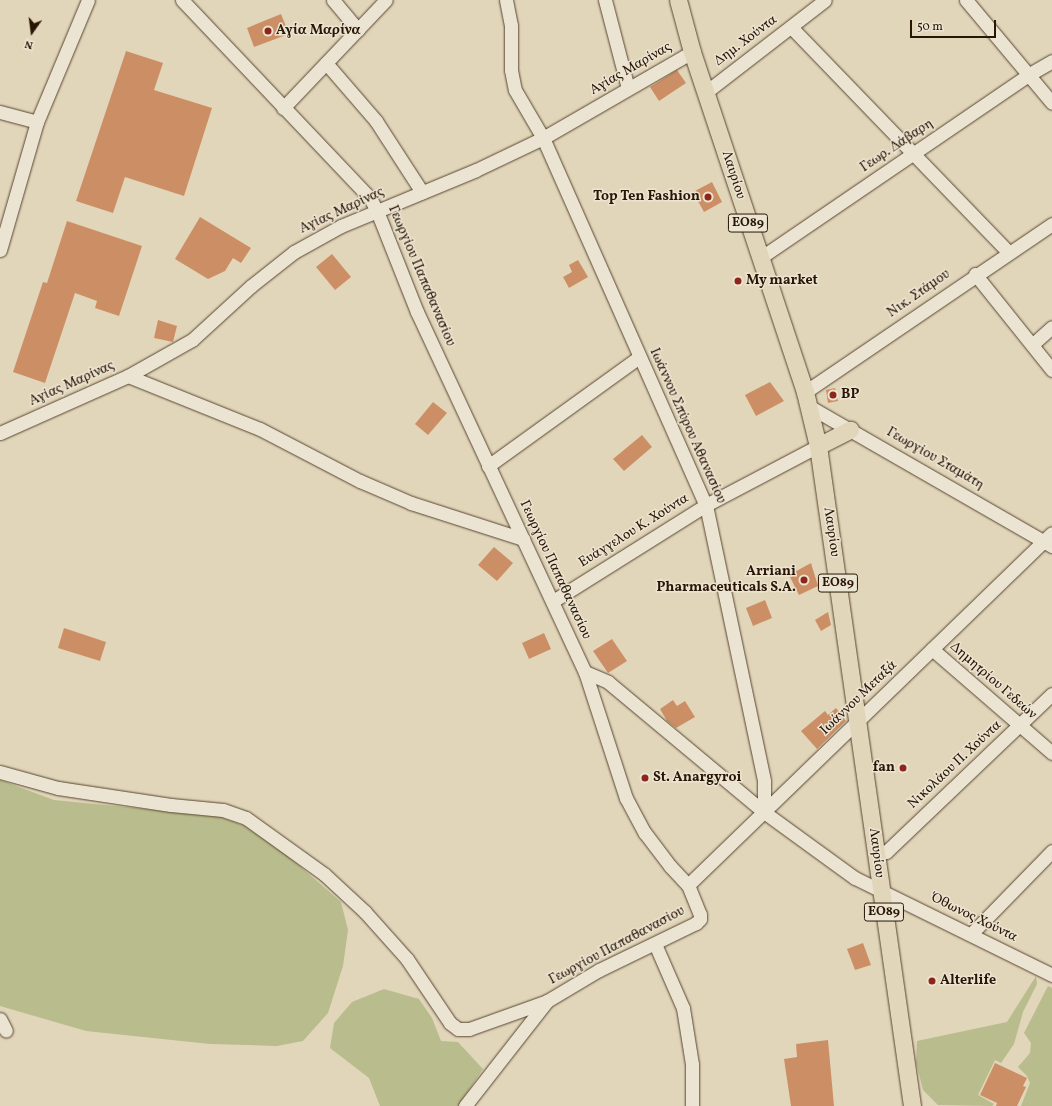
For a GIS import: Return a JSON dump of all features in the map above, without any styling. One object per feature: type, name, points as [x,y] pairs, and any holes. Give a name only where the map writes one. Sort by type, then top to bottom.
[{"type":"main road","name":"Λαυρίου","points":[[678,0],[692,52],[808,399],[818,446],[912,1106]]},
{"type":"main road","points":[[818,446],[850,430]]},
{"type":"street","points":[[0,250],[37,122],[88,0]]},
{"type":"street","name":"Γεωργίου Παπαθανασίου","points":[[182,0],[370,198],[378,211],[417,312],[488,466],[553,600],[585,672],[626,798],[636,820],[670,866],[688,885],[700,919],[655,944],[599,970],[547,1001],[465,1106]]},
{"type":"street","points":[[333,0],[358,30]]},
{"type":"street","points":[[283,108],[386,0]]},
{"type":"street","name":"Ιωάννου Σπύρου Αθανασίου","points":[[506,0],[511,25],[511,70],[515,90],[543,138],[706,505],[764,782],[764,812]]},
{"type":"street","points":[[605,0],[628,88]]},
{"type":"street","name":"Δημ. Χούντα","points":[[706,92],[825,0]]},
{"type":"street","points":[[966,0],[1052,103]]},
{"type":"street","points":[[791,27],[1009,253]]},
{"type":"street","name":"Αγίας Μαρίνας","points":[[0,433],[128,376],[192,340],[251,286],[294,252],[341,226],[543,138],[692,52]]},
{"type":"street","name":"Γεωρ. Δάβαρη","points":[[760,258],[1028,74],[1052,61]]},
{"type":"street","points":[[326,63],[376,121],[422,192]]},
{"type":"street","points":[[0,112],[37,122]]},
{"type":"street","name":"Νικ. Στάμου","points":[[808,399],[975,274],[1052,224]]},
{"type":"street","points":[[975,274],[1033,344],[1052,370]]},
{"type":"street","points":[[1033,344],[1052,327]]},
{"type":"street","points":[[488,466],[639,357]]},
{"type":"street","points":[[128,376],[260,429],[360,481],[411,503],[523,539]]},
{"type":"street","name":"Γεωργίου Σταμάτη","points":[[808,399],[850,430],[1050,540]]},
{"type":"street","name":"Ευάγγελου Κ. Χούντα","points":[[553,600],[706,505],[818,446]]},
{"type":"street","name":"Ιωάννου Μεταξά","points":[[688,885],[932,650],[1050,540]]},
{"type":"street","name":"Δημητρίου Γεδεών","points":[[932,650],[1052,753]]},
{"type":"street","name":"Όθωνος Χούντα","points":[[585,672],[608,682],[764,812],[855,878],[1052,975]]},
{"type":"street","name":"Νικολάου Π. Χούντα","points":[[877,852],[886,852],[1052,694]]},
{"type":"street","points":[[0,772],[58,788],[171,806],[223,810],[246,818],[318,870],[365,912],[407,959],[450,1023],[458,1029],[469,1029],[547,1001]]},
{"type":"street","points":[[971,934],[1052,852]]},
{"type":"street","points":[[655,944],[683,1008],[692,1064],[692,1106]]},
{"type":"street","points":[[0,1019],[6,1031]]},
{"type":"green space","points":[[0,780],[54,800],[218,816],[245,826],[288,856],[341,902],[348,930],[343,966],[328,1013],[303,1041],[277,1046],[210,1044],[86,1031],[0,1006]]},
{"type":"green space","points":[[1036,976],[1037,984],[1023,1012],[1014,1044],[1001,1063],[995,1060],[978,1095],[994,1104],[992,1106],[938,1105],[923,1090],[916,1062],[917,1041],[1007,1022]]},
{"type":"green space","points":[[1048,986],[1052,988],[1052,1106],[1021,1106],[1030,1083],[1027,1076],[1018,1067],[1030,1053],[1031,1043],[1024,1033]]},
{"type":"green space","points":[[384,989],[419,999],[432,1018],[441,1041],[458,1042],[483,1069],[458,1106],[380,1106],[369,1078],[330,1048],[334,1023],[352,1002]]},
{"type":"building","name":"Αγία Μαρίνα","points":[[281,14],[289,34],[254,47],[247,28]]},
{"type":"building","points":[[126,51],[163,63],[154,90],[212,108],[184,196],[125,177],[113,213],[76,201]]},
{"type":"building","points":[[677,70],[686,83],[659,101],[650,87]]},
{"type":"building","name":"Top Ten Fashion","points":[[712,182],[722,202],[704,212],[693,192]]},
{"type":"building","points":[[200,217],[251,248],[241,263],[233,258],[225,271],[208,279],[175,259]]},
{"type":"building","points":[[67,221],[142,246],[119,316],[95,308],[97,301],[75,293],[45,383],[13,372],[43,282],[47,283]]},
{"type":"building","points":[[332,254],[351,277],[335,290],[316,267]]},
{"type":"building","points":[[578,260],[588,277],[569,288],[563,277],[572,272],[569,265]]},
{"type":"building","points":[[158,320],[177,326],[173,342],[154,338]]},
{"type":"building","points":[[770,382],[784,401],[756,416],[745,395]]},
{"type":"building","points":[[835,388],[838,401],[828,403],[826,390]]},
{"type":"building","points":[[433,402],[447,413],[428,435],[415,424]]},
{"type":"building","points":[[642,435],[652,447],[624,471],[613,459]]},
{"type":"building","points":[[494,547],[513,563],[497,581],[478,565]]},
{"type":"building","name":"Arriani Pharmaceuticals S.A.","points":[[811,563],[818,586],[799,595],[789,575]]},
{"type":"building","points":[[765,600],[772,618],[753,626],[746,608]]},
{"type":"building","points":[[828,612],[831,625],[821,631],[815,620]]},
{"type":"building","points":[[64,628],[106,642],[100,661],[58,648]]},
{"type":"building","points":[[544,633],[551,649],[529,659],[522,643]]},
{"type":"building","points":[[612,639],[627,661],[608,673],[593,651]]},
{"type":"building","points":[[673,700],[677,706],[685,701],[695,717],[676,728],[667,721],[660,709]]},
{"type":"building","points":[[836,708],[846,721],[817,749],[801,731],[825,711],[828,715]]},
{"type":"building","points":[[863,943],[871,965],[855,970],[847,949]]},
{"type":"building","points":[[828,1040],[834,1106],[791,1106],[784,1059],[797,1057],[796,1044]]},
{"type":"building","points":[[995,1063],[1027,1078],[1023,1086],[1026,1087],[1017,1106],[996,1106],[997,1103],[980,1095]]},
{"type":"place","name":"Αγία Μαρίνα","points":[[268,31]]},
{"type":"place","name":"Top Ten Fashion","points":[[708,197]]},
{"type":"place","name":"My market","points":[[738,281]]},
{"type":"place","name":"BP","points":[[833,395]]},
{"type":"place","name":"Arriani Pharmaceuticals S.A.","points":[[804,580]]},
{"type":"place","name":"fan","points":[[903,768]]},
{"type":"place","name":"St. Anargyroi","points":[[645,778]]},
{"type":"place","name":"Alterlife","points":[[932,981]]}]
